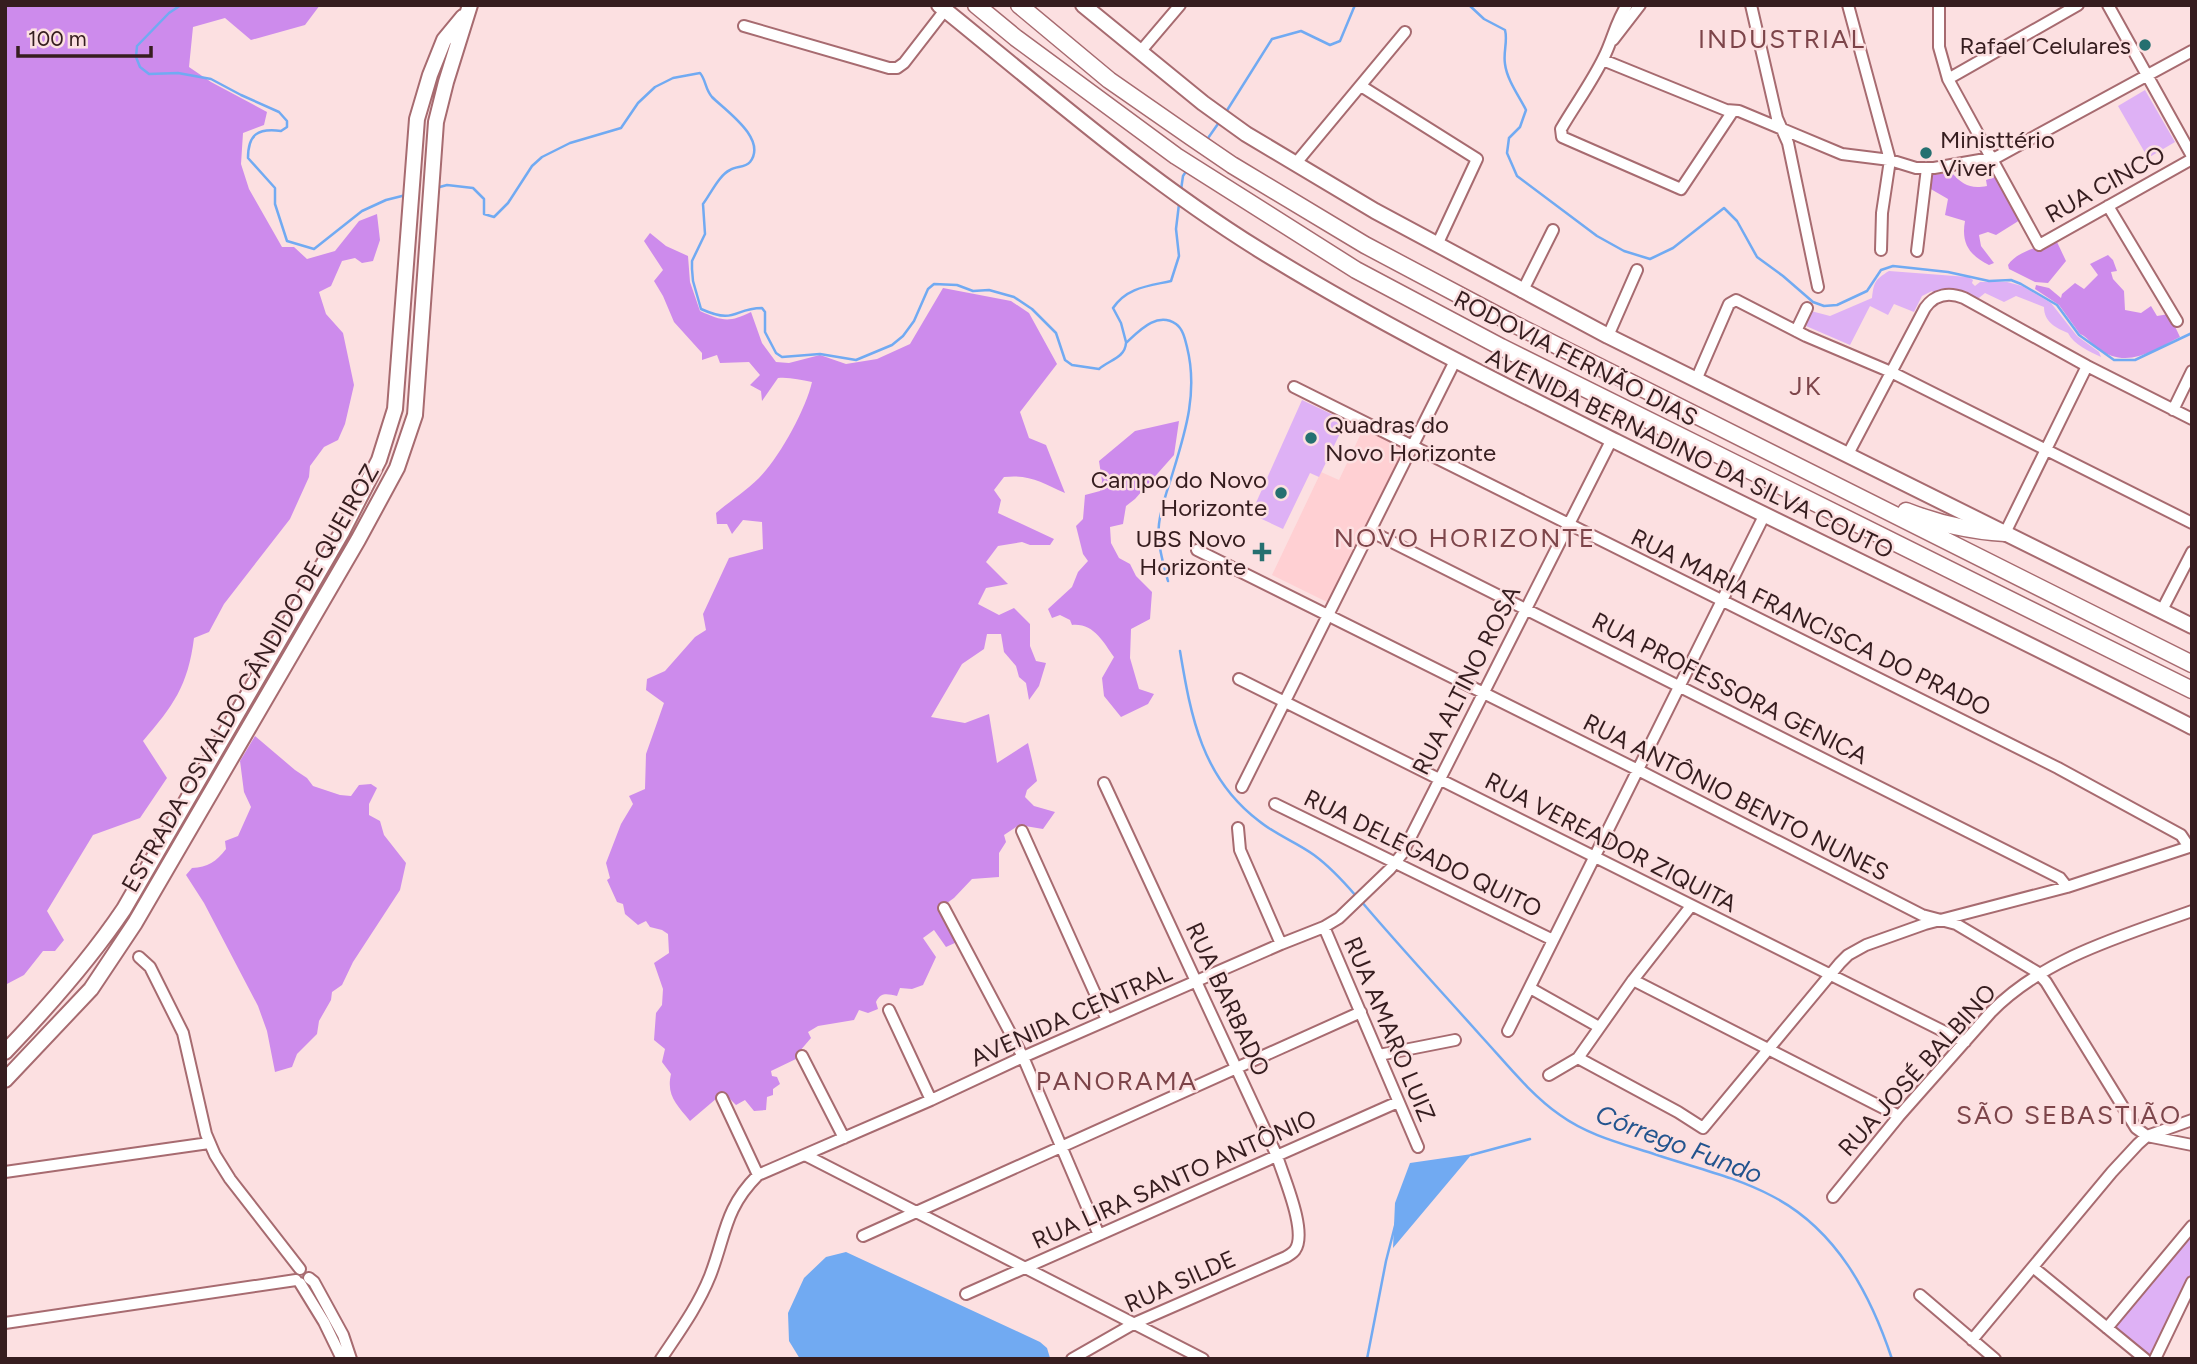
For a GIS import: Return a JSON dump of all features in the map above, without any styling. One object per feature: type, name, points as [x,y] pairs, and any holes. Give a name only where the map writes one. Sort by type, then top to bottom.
[{"type":"highway","name":"RODOVIA FERNÃO DIAS","points":[[976,5],[1016,38],[1176,156],[1356,270],[1501,347],[2192,690]]},
{"type":"highway","name":"RODOVIA FERNÃO DIAS","points":[[1019,5],[1109,80],[1191,137],[1232,165],[1365,244],[1512,323],[2192,664]]},
{"type":"highway","points":[[1834,483],[1935,522],[1974,531],[2005,533]]},
{"type":"main road","points":[[1083,5],[1203,103],[1246,134],[1375,211],[1608,336],[2192,626]]},
{"type":"main road","name":"AVENIDA BERNADINO DA SILVA COUTO","points":[[942,7],[1155,180],[1213,220],[1330,292],[1455,361],[2192,727]]},
{"type":"main road","name":"ESTRADA OSVALDO CÂNDIDO DE QUEIROZ","points":[[5,1080],[91,989],[135,923],[358,540],[397,468],[415,415],[439,109],[468,9]]},
{"type":"main road","name":"ESTRADA OSVALDO CÂNDIDO DE QUEIROZ","points":[[5,1052],[57,998],[124,909],[342,532],[379,460],[395,409],[418,119],[430,75],[444,40],[468,9]]},
{"type":"street","points":[[1140,52],[1180,5]]},
{"type":"street","points":[[1627,5],[1618,20],[1603,60],[1560,135],[1681,189],[1732,111]]},
{"type":"street","points":[[1611,42],[1640,5]]},
{"type":"street","points":[[1751,5],[1777,118],[1788,143],[1818,287]]},
{"type":"street","points":[[1848,5],[1890,160],[1882,213],[1881,250]]},
{"type":"street","points":[[1939,5],[1939,47],[1948,79],[1992,159]]},
{"type":"street","points":[[1948,79],[2078,5]]},
{"type":"street","points":[[2108,5],[2192,158]]},
{"type":"street","points":[[744,26],[889,68],[897,68],[904,63],[942,7]]},
{"type":"street","points":[[1297,163],[1405,32]]},
{"type":"street","points":[[1603,60],[1842,154],[1927,168],[1992,159],[2192,51]]},
{"type":"street","points":[[1362,86],[1477,159],[1437,245]]},
{"type":"street","name":"RUA CINCO","points":[[1992,159],[2039,245],[2192,158]]},
{"type":"street","points":[[1917,251],[1927,168]]},
{"type":"street","points":[[2108,206],[2177,321]]},
{"type":"street","points":[[1522,292],[1553,230]]},
{"type":"street","points":[[1608,336],[1637,270]]},
{"type":"street","points":[[1847,456],[1925,308],[1942,295],[1964,298],[2087,366],[2192,419]]},
{"type":"street","points":[[1696,380],[1733,300],[1891,372],[2192,523]]},
{"type":"street","points":[[1796,331],[1807,309]]},
{"type":"street","points":[[1242,787],[1455,361]]},
{"type":"street","points":[[2005,533],[2087,366]]},
{"type":"street","points":[[2174,410],[2192,371]]},
{"type":"street","name":"RUA MARIA FRANCISCA DO PRADO","points":[[1294,387],[2058,768],[2181,835],[2190,846]]},
{"type":"street","name":"RUA ALTINO ROSA","points":[[1350,909],[1396,863],[1612,439]]},
{"type":"street","points":[[1508,1031],[1765,516]]},
{"type":"street","name":"RUA PROFESSORA GENICA","points":[[1370,531],[2060,878],[2067,887]]},
{"type":"street","name":"RUA ANTÔNIO BENTO NUNES","points":[[1197,550],[1922,915],[1956,924],[2040,975],[2136,1128],[2147,1136]]},
{"type":"street","points":[[2162,610],[2192,552]]},
{"type":"street","name":"RUA VEREADOR ZIQUITA","points":[[1239,679],[1595,856],[1830,977],[1965,1042]]},
{"type":"street","name":"RUA BARBADO","points":[[1104,783],[1277,1156],[1293,1203],[1299,1238]]},
{"type":"street","name":"RUA DELEGADO QUITO","points":[[1275,804],[1553,940]]},
{"type":"street","points":[[1238,828],[1240,850],[1280,944]]},
{"type":"street","points":[[1022,831],[1107,1020]]},
{"type":"street","points":[[1578,1058],[1703,1128],[1840,964],[1856,950],[1939,919],[2067,887],[2190,846]]},
{"type":"street","points":[[1549,1075],[1578,1058],[1691,906]]},
{"type":"street","points":[[944,908],[1023,1057],[1099,1235]]},
{"type":"street","name":"AVENIDA CENTRAL","points":[[758,1175],[1280,944],[1324,928],[1350,909]]},
{"type":"street","name":"RUA JOSÉ BALBINO","points":[[1833,1197],[1899,1116],[1998,1004],[2040,975],[2098,945],[2192,911]]},
{"type":"street","name":"RUA AMARO LUIZ","points":[[1324,928],[1418,1147]]},
{"type":"street","points":[[139,957],[150,967],[183,1033],[209,1143],[230,1179],[300,1269],[295,1273],[302,1280],[342,1359]]},
{"type":"street","points":[[1633,981],[1899,1116]]},
{"type":"street","points":[[1530,988],[1599,1027]]},
{"type":"street","points":[[889,1010],[931,1100]]},
{"type":"street","points":[[863,1236],[1360,1012]]},
{"type":"street","points":[[1380,1055],[1455,1040]]},
{"type":"street","points":[[802,1056],[844,1138]]},
{"type":"street","points":[[660,1359],[691,1314],[710,1276],[732,1209],[741,1192],[758,1175],[722,1098]]},
{"type":"street","name":"RUA LIRA SANTO ANTÔNIO","points":[[966,1294],[1398,1102]]},
{"type":"street","points":[[1972,1340],[2112,1172],[2147,1136],[2192,1120]]},
{"type":"street","points":[[2147,1136],[2192,1145]]},
{"type":"street","points":[[5,1172],[209,1143]]},
{"type":"street","points":[[805,1155],[1203,1359]]},
{"type":"street","points":[[2107,1328],[2192,1226]]},
{"type":"street","name":"RUA SILDE","points":[[1072,1359],[1135,1323],[1286,1257],[1296,1249],[1299,1238]]},
{"type":"street","points":[[2034,1268],[2145,1359]]},
{"type":"street","points":[[5,1323],[302,1280],[314,1282],[343,1335],[351,1359]]},
{"type":"street","points":[[2155,1359],[2192,1282]]},
{"type":"street","points":[[1920,1295],[1995,1359]]},
{"type":"shaded area","points":[[5,5],[320,5],[305,25],[251,40],[225,18],[193,27],[189,67],[267,112],[264,125],[243,133],[241,164],[249,189],[282,247],[294,247],[307,259],[335,251],[359,221],[377,214],[380,240],[373,261],[362,263],[355,258],[342,261],[331,286],[319,292],[326,314],[343,333],[354,385],[345,424],[338,440],[324,447],[310,466],[309,477],[290,519],[224,604],[209,632],[194,638],[183,682],[171,706],[143,741],[167,778],[140,818],[93,835],[47,911],[64,940],[55,951],[43,951],[24,975],[5,985]]},
{"type":"shaded area","points":[[2145,90],[2175,142],[2148,158],[2118,106]]},
{"type":"shaded area","points":[[1952,173],[1963,183],[1976,187],[1987,186],[1986,180],[1995,177],[2020,220],[1996,235],[1988,232],[1979,235],[1981,246],[1994,263],[1989,265],[1976,257],[1964,236],[1965,221],[1945,215],[1948,199],[1929,188],[1929,175]]},
{"type":"shaded area","points":[[650,233],[666,246],[688,256],[690,282],[700,311],[726,319],[751,312],[762,343],[776,362],[789,363],[820,355],[846,364],[877,359],[910,344],[943,288],[1011,301],[1029,313],[1057,364],[1020,412],[1029,438],[1046,445],[1065,493],[1029,478],[1004,477],[994,490],[1001,500],[998,513],[1054,539],[1050,545],[1030,545],[1022,542],[998,546],[986,562],[1008,584],[986,588],[978,604],[999,615],[1014,608],[1030,624],[1030,646],[1036,661],[1046,663],[1039,686],[1029,700],[1026,683],[1019,677],[1016,666],[1004,652],[1001,634],[987,634],[984,649],[962,664],[931,717],[965,723],[989,714],[997,763],[1028,743],[1037,781],[1027,790],[1025,797],[1034,806],[1055,812],[1043,829],[1019,825],[1004,835],[1006,842],[999,853],[999,877],[972,879],[940,908],[957,942],[946,947],[934,930],[923,938],[936,957],[923,985],[912,989],[900,988],[897,996],[882,995],[876,1002],[878,1009],[868,1013],[859,1010],[854,1020],[818,1026],[808,1032],[811,1038],[799,1052],[798,1058],[771,1071],[780,1084],[773,1089],[773,1095],[767,1097],[766,1110],[754,1111],[745,1100],[736,1105],[726,1095],[717,1098],[690,1121],[671,1094],[671,1074],[662,1062],[665,1049],[654,1040],[656,1013],[662,1005],[663,989],[654,963],[669,953],[668,934],[650,927],[646,921],[638,925],[625,914],[623,904],[617,902],[607,880],[610,878],[606,863],[621,824],[633,804],[629,796],[645,789],[646,754],[664,703],[646,690],[647,679],[665,671],[695,637],[706,630],[703,614],[729,558],[763,549],[762,522],[743,520],[732,534],[727,524],[717,524],[716,513],[754,483],[767,469],[798,419],[812,382],[778,378],[762,401],[761,391],[750,385],[760,375],[749,362],[720,363],[717,355],[702,360],[702,353],[674,322],[654,281],[663,270],[644,241]]},
{"type":"shaded area","points":[[2057,242],[2066,261],[2048,283],[2035,282],[2009,269],[2008,265],[2012,260],[2023,253]]},
{"type":"shaded area","points":[[2108,255],[2117,271],[2111,272],[2113,279],[2124,291],[2125,310],[2141,313],[2151,306],[2157,316],[2169,314],[2180,337],[2139,356],[2119,358],[2097,348],[2080,334],[2059,305],[2035,289],[2036,285],[2049,288],[2061,298],[2075,283],[2084,289],[2098,275],[2090,264]]},
{"type":"shaded area","points":[[1889,271],[1968,277],[1973,280],[1975,286],[1980,282],[2007,282],[2022,286],[2051,303],[2077,336],[2099,352],[2101,357],[2082,347],[2068,333],[2052,324],[2046,317],[2044,307],[2016,296],[2004,302],[1985,293],[1974,302],[1935,295],[1932,291],[1922,296],[1914,312],[1894,304],[1888,315],[1870,306],[1850,345],[1806,326],[1811,311],[1830,316],[1872,298],[1876,282]]},
{"type":"shaded area","points":[[1302,400],[1346,421],[1319,477],[1310,473],[1283,529],[1251,514]]},
{"type":"shaded area","points":[[1179,421],[1174,455],[1126,506],[1123,524],[1110,527],[1111,543],[1119,558],[1130,564],[1136,576],[1152,592],[1150,619],[1131,629],[1130,658],[1139,689],[1154,694],[1148,704],[1121,717],[1104,696],[1102,678],[1114,657],[1092,630],[1072,625],[1070,620],[1060,615],[1052,618],[1048,609],[1072,587],[1078,572],[1088,561],[1083,554],[1076,526],[1083,519],[1085,495],[1100,491],[1102,481],[1099,461],[1135,431]]},
{"type":"shaded area","points":[[1364,427],[1405,447],[1331,604],[1272,575],[1321,472],[1339,480]]},
{"type":"shaded area","points":[[255,736],[307,778],[313,786],[351,796],[359,785],[371,784],[377,788],[369,804],[369,815],[380,821],[384,835],[406,863],[400,890],[353,962],[342,985],[332,992],[331,1000],[319,1021],[317,1034],[297,1054],[292,1067],[275,1072],[267,1031],[258,1006],[204,903],[186,875],[192,868],[215,860],[226,849],[225,841],[238,836],[251,807],[244,792],[240,761]]},
{"type":"shaded area","points":[[2192,1236],[2192,1275],[2152,1359],[2149,1359],[2112,1327]]},
{"type":"water","points":[[1472,1154],[1393,1248],[1395,1203],[1410,1163]]},
{"type":"water","points":[[846,1252],[1040,1342],[1047,1348],[1050,1358],[800,1359],[789,1341],[788,1313],[804,1278],[826,1257]]},
{"type":"waterway","name":"Córrego Fundo","points":[[181,5],[169,13],[137,46],[136,57],[140,67],[149,74],[178,73],[211,79],[279,112],[287,121],[287,127],[281,131],[256,134],[248,150],[248,158],[275,188],[275,204],[287,241],[314,249],[362,211],[386,200],[406,195]]},
{"type":"waterway","points":[[1226,112],[1272,39],[1301,31],[1330,45],[1340,41],[1355,5]]},
{"type":"waterway","points":[[1469,5],[1484,19],[1505,30],[1506,70],[1526,110],[1520,127],[1509,138],[1507,153],[1517,176],[1597,236],[1624,251],[1650,259],[1673,248],[1724,208],[1737,221],[1757,257],[1813,302],[1824,306],[1837,305],[1867,291],[1881,270],[1893,266],[1948,272],[1989,281],[2011,280],[2021,284],[2057,305],[2079,335],[2114,360],[2135,360],[2192,333]]},
{"type":"waterway","name":"Córrego Fundo","points":[[436,188],[447,185],[473,188],[484,199],[484,214],[494,217],[508,203],[532,166],[542,157],[570,143],[621,128],[638,103],[655,87],[673,78],[700,73],[712,97],[743,126],[753,144],[754,153],[748,164],[732,169],[722,176],[703,204],[705,234],[692,261],[693,281],[701,309],[728,316],[762,308],[765,312],[765,332],[776,353],[782,357],[820,354],[856,360],[892,345],[914,321],[928,289],[934,284],[957,285],[973,291],[989,290],[1014,297],[1032,309],[1056,333],[1065,360],[1072,365],[1099,369],[1120,355],[1126,343],[1149,324],[1162,320],[1176,324],[1182,331],[1187,347],[1191,395],[1186,426],[1159,524],[1162,560],[1168,581]]},
{"type":"waterway","points":[[1206,141],[1220,121]]},
{"type":"waterway","points":[[1181,190],[1183,176],[1187,170]]},
{"type":"waterway","points":[[1126,342],[1121,323],[1113,308],[1132,292],[1171,281],[1179,256],[1176,229],[1179,204]]},
{"type":"waterway","points":[[1180,651],[1189,699],[1202,745],[1224,786],[1259,821],[1325,864],[1356,896]]},
{"type":"waterway","name":"Córrego Fundo","points":[[1361,901],[1519,1078],[1560,1115],[1607,1139],[1758,1189],[1795,1210],[1815,1226],[1848,1265],[1861,1287],[1892,1359]]},
{"type":"waterway","points":[[1471,1155],[1530,1139]]},
{"type":"waterway","points":[[1367,1359],[1396,1222]]},
{"type":"place","name":"Rafael Celulares","points":[[2145,45]]},
{"type":"place","name":"Ministtério Viver","points":[[1926,153]]},
{"type":"place","name":"Quadras do Novo Horizonte","points":[[1311,438]]},
{"type":"place","name":"Campo do Novo Horizonte","points":[[1281,493]]},
{"type":"place","name":"UBS Novo Horizonte","points":[[1262,552]]},
{"type":"district","name":"INDUSTRIAL","points":[[1782,39]]},
{"type":"district","name":"JK","points":[[1806,386]]},
{"type":"district","name":"NOVO HORIZONTE","points":[[1465,538]]},
{"type":"district","name":"PANORAMA","points":[[1117,1081]]},
{"type":"district","name":"SÃO SEBASTIÃO","points":[[2069,1115]]}]
